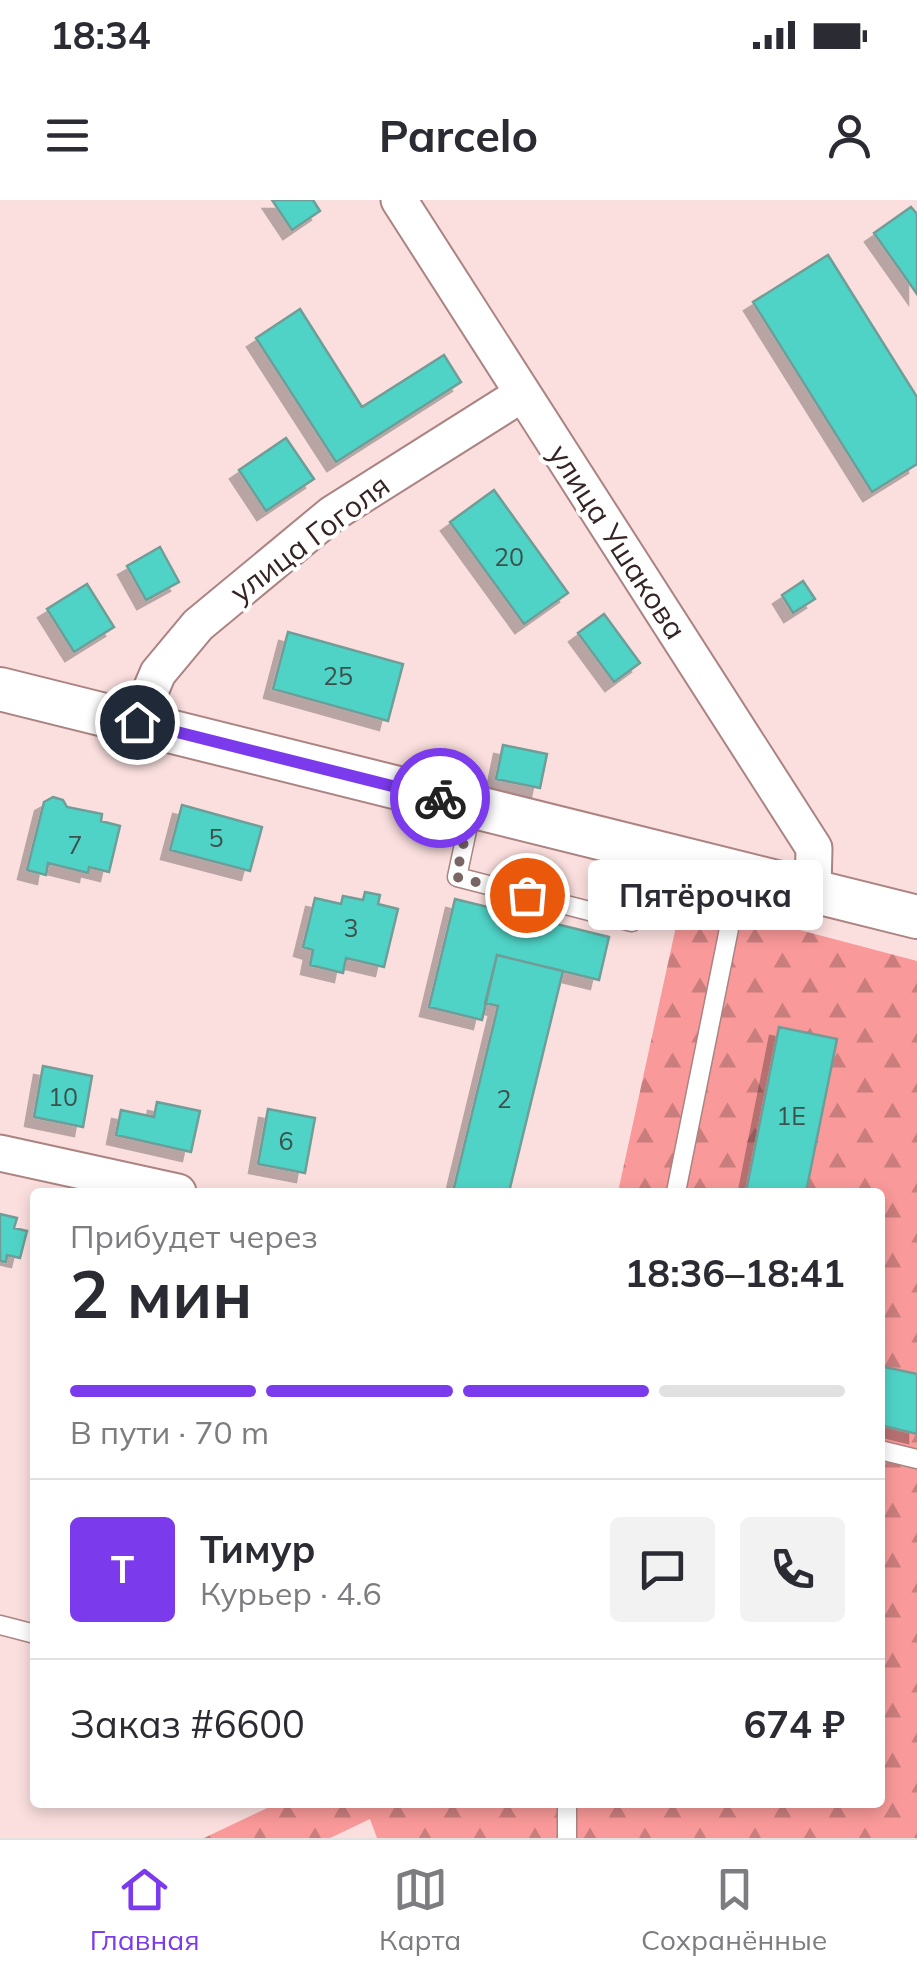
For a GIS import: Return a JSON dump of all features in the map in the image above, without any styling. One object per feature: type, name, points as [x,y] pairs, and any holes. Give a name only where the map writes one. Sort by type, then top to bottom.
[{"type":"street","name":"улица Ушакова","points":[[399,200],[814,848],[814,890]]},
{"type":"street","name":"улица Гоголя","points":[[137,722],[158,673],[198,626],[332,514],[522,394]]},
{"type":"street","points":[[0,689],[917,916]]},
{"type":"street","points":[[0,1153],[96,1184],[137,1188]]},
{"type":"lane","points":[[472,806],[456,877],[632,922],[648,850]]},
{"type":"lane","points":[[677,1188],[740,874]]},
{"type":"lane","points":[[885,1451],[917,1459]]},
{"type":"lane","points":[[0,1626],[30,1633]]},
{"type":"lane","points":[[567,1808],[567,1838]]},
{"type":"green space","points":[[682,899],[917,961],[917,1838],[377,1838],[370,1819],[330,1838],[204,1838],[267,1808],[885,1808],[885,1188],[619,1188]]},
{"type":"building","points":[[272,200],[313,200],[320,211],[292,230]]},
{"type":"building","points":[[911,207],[917,214],[917,294],[874,233]]},
{"type":"building","points":[[828,255],[917,397],[917,464],[872,492],[753,302]]},
{"type":"building","points":[[300,309],[362,407],[444,355],[461,382],[336,462],[256,338]]},
{"type":"building","points":[[286,438],[314,479],[266,511],[239,470]]},
{"type":"building","points":[[494,490],[568,593],[524,624],[450,522]]},
{"type":"building","points":[[160,547],[179,582],[146,600],[127,566]]},
{"type":"building","points":[[803,581],[815,599],[793,613],[782,595]]},
{"type":"building","points":[[87,584],[114,627],[74,652],[47,609]]},
{"type":"building","points":[[604,614],[640,663],[614,682],[578,633]]},
{"type":"building","points":[[288,632],[403,664],[388,721],[273,689]]},
{"type":"building","points":[[503,745],[547,754],[540,788],[496,779]]},
{"type":"building","points":[[53,797],[63,800],[67,807],[102,814],[101,821],[120,826],[109,872],[89,867],[88,873],[48,863],[46,875],[27,870],[44,802]]},
{"type":"building","points":[[182,805],[262,827],[250,871],[170,850]]},
{"type":"building","points":[[365,892],[380,895],[378,904],[398,909],[384,967],[346,958],[343,973],[310,965],[313,950],[303,947],[315,898],[341,904],[343,896],[363,900]]},
{"type":"building","points":[[455,899],[609,937],[599,980],[497,955],[482,1020],[429,1007]]},
{"type":"building","points":[[497,955],[563,971],[510,1188],[454,1188],[498,1006],[485,1003]]},
{"type":"building","points":[[779,1027],[837,1039],[807,1188],[747,1188]]},
{"type":"building","points":[[43,1066],[92,1076],[83,1127],[34,1117]]},
{"type":"building","points":[[157,1102],[200,1111],[191,1152],[116,1135],[121,1110],[154,1117]]},
{"type":"building","points":[[268,1109],[315,1118],[305,1173],[258,1164]]},
{"type":"building","points":[[0,1214],[17,1218],[14,1228],[27,1231],[20,1258],[7,1255],[6,1262],[0,1261]]},
{"type":"building","points":[[885,1367],[917,1374],[917,1434],[885,1426]]},
{"type":"way so far","points":[[440,798],[472,806],[456,877],[527,895]]},
{"type":"place","name":"Пятёрочка","points":[[527,895]]},
{"type":"route","points":[[137,722],[440,798]]}]
